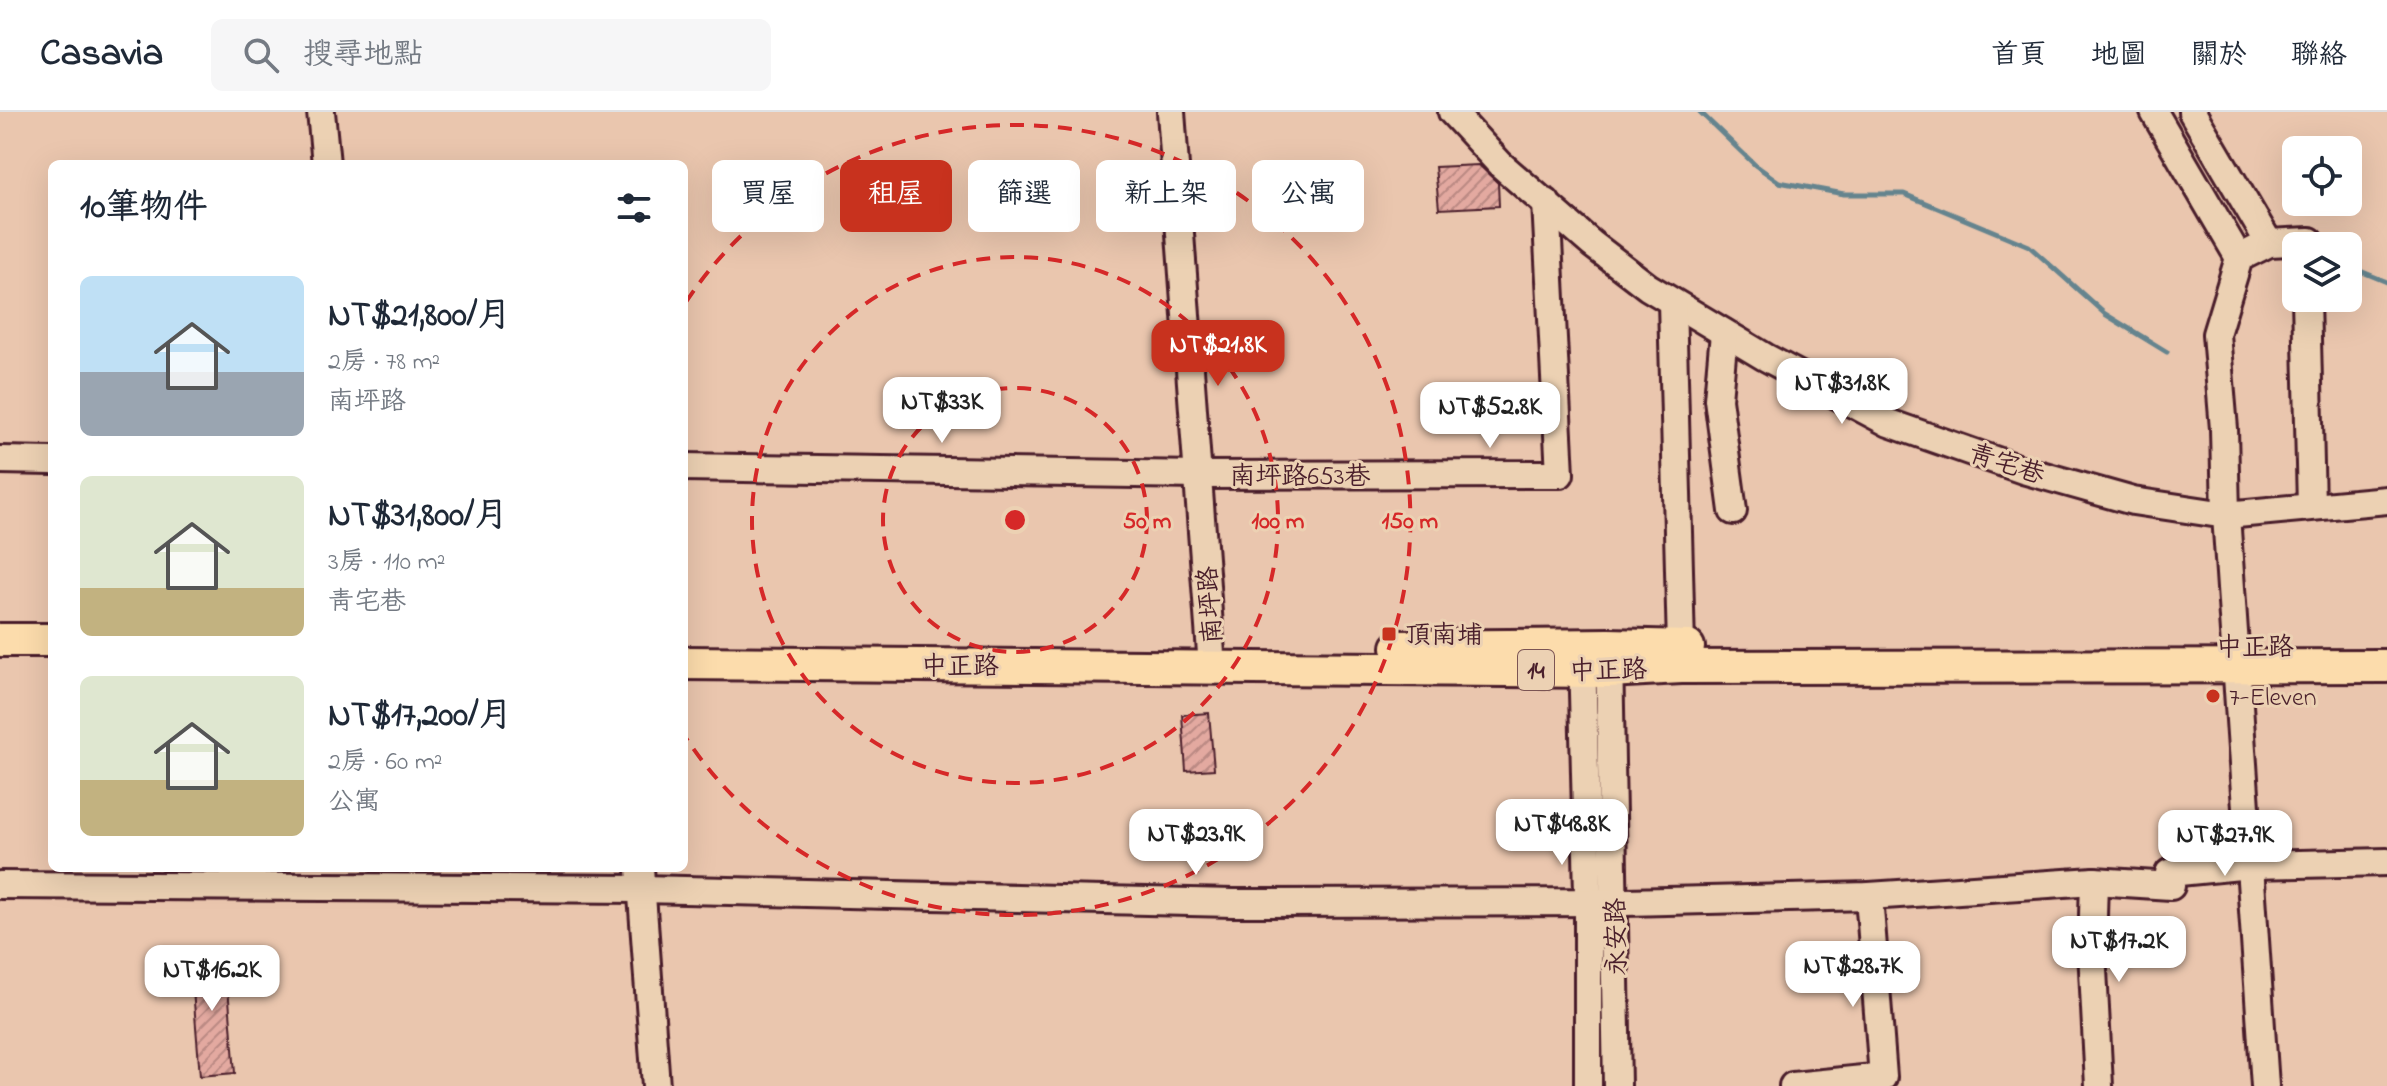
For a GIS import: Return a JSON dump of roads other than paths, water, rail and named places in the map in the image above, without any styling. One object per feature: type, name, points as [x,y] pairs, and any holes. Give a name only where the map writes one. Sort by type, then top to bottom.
[{"type":"main road","points":[[0,640],[48,640]]},
{"type":"main road","name":"中正路","points":[[688,643],[1212,658]]},
{"type":"main road","name":"中正路","points":[[688,663],[1595,658],[1681,667],[2235,656],[2387,646]]},
{"type":"main road","name":"中正路","points":[[1595,658],[1681,647],[2235,656],[2387,666]]},
{"type":"main road","points":[[0,660],[48,660]]},
{"type":"street","points":[[321,112],[326,160]]},
{"type":"street","name":"南坪路","points":[[1171,112],[1212,658]]},
{"type":"street","name":"青宅巷","points":[[1452,112],[1500,164],[1592,244],[1648,287],[1724,333],[1889,423],[2023,470],[2133,501],[2226,515],[2387,500]]},
{"type":"street","points":[[2154,112],[2239,258]]},
{"type":"street","points":[[2192,112],[2269,243]]},
{"type":"street","name":"南坪路653巷","points":[[1199,475],[1560,474],[1546,202]]},
{"type":"street","points":[[2265,1086],[2216,334],[2239,258],[2269,243],[2282,242]]},
{"type":"street","points":[[1672,302],[1681,647]]},
{"type":"street","points":[[2306,312],[2311,506]]},
{"type":"street","points":[[1724,333],[1718,399],[1733,511]]},
{"type":"street","points":[[0,460],[48,461]]},
{"type":"street","points":[[688,467],[1199,475]]},
{"type":"street","name":"永安路","points":[[1588,1086],[1588,901],[1595,658]]},
{"type":"street","name":"永安路","points":[[1595,658],[1614,902],[1617,1086]]},
{"type":"street","points":[[0,885],[640,878],[1233,903],[1614,902],[1869,896],[2094,881],[2171,886],[2169,873],[2250,865],[2387,862]]},
{"type":"street","points":[[640,878],[656,1086]]},
{"type":"street","points":[[2094,881],[2092,950],[2099,1086]]},
{"type":"street","points":[[1809,1085],[1883,1077],[1869,896]]},
{"type":"waterway","points":[[1700,112],[1755,165],[1779,182],[1844,194],[1904,194],[2029,246],[2105,314],[2167,352]]},
{"type":"waterway","points":[[2362,272],[2387,282]]},
{"type":"place","name":"頂南埔","points":[[1389,634]]},
{"type":"place","name":"7-Eleven","points":[[2213,696]]}]
